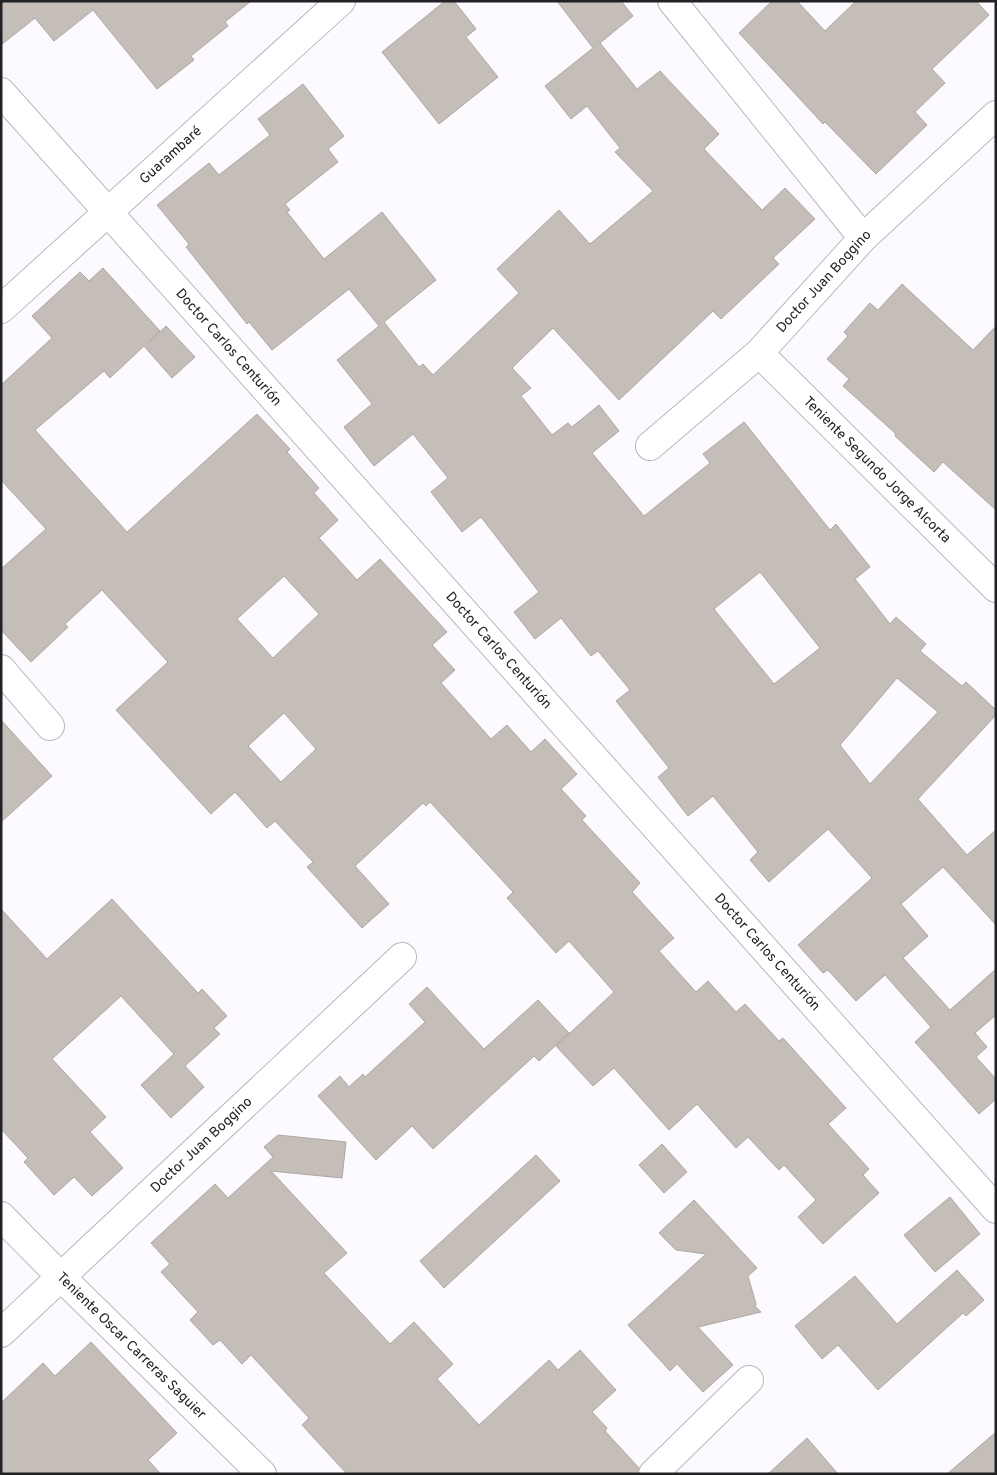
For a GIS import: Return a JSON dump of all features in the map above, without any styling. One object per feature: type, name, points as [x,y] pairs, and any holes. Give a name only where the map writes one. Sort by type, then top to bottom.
[{"type":"street","name":"Guarambaré","points":[[1,309],[341,1]]},
{"type":"street","points":[[672,1],[863,238]]},
{"type":"street","name":"Doctor Carlos Centurión","points":[[1,92],[110,212],[996,1209]]},
{"type":"street","name":"Doctor Juan Boggino","points":[[650,446],[759,353],[863,238],[996,115]]},
{"type":"street","name":"Teniente Segundo Jorge Alcorta","points":[[759,353],[996,588]]},
{"type":"street","points":[[1,669],[50,726]]},
{"type":"street","name":"Doctor Juan Boggino","points":[[1,1333],[402,957]]},
{"type":"street","name":"Teniente Oscar Carreras Saguier","points":[[1,1216],[61,1278],[262,1474]]},
{"type":"street","points":[[653,1474],[748,1380]]},
{"type":"building","points":[[1,1],[251,1],[225,22],[228,26],[191,56],[194,60],[157,89],[93,10],[54,41],[35,18],[1,45]]},
{"type":"building","points":[[445,1],[454,1],[476,29],[466,37],[498,77],[439,124],[382,52]]},
{"type":"building","points":[[557,1],[621,1],[633,16],[600,43],[637,89],[660,71],[719,134],[704,149],[762,210],[785,188],[815,219],[773,258],[779,264],[721,319],[713,311],[619,400],[553,328],[512,368],[531,388],[521,396],[552,435],[568,423],[572,427],[599,405],[619,431],[592,453],[644,516],[710,463],[703,454],[744,422],[830,530],[836,524],[870,567],[855,579],[890,624],[896,617],[926,644],[920,651],[962,686],[966,682],[996,710],[996,715],[918,799],[967,855],[996,830],[996,925],[943,867],[901,904],[928,936],[903,958],[950,1010],[996,969],[996,1015],[975,1033],[987,1047],[976,1057],[996,1079],[996,1099],[979,1114],[915,1042],[931,1027],[885,975],[856,1001],[828,970],[823,973],[798,945],[872,878],[828,829],[769,882],[750,860],[758,852],[713,796],[688,816],[658,777],[669,768],[616,701],[630,690],[598,651],[591,656],[561,618],[535,639],[514,612],[539,592],[481,517],[462,532],[431,492],[448,478],[413,434],[374,466],[344,427],[372,404],[337,360],[379,326],[349,289],[272,350],[249,322],[247,324],[186,247],[189,244],[157,205],[209,163],[219,175],[270,135],[258,119],[303,84],[344,136],[328,149],[338,162],[285,204],[290,210],[287,212],[324,259],[382,212],[436,280],[384,322],[419,367],[423,364],[433,375],[519,293],[497,269],[559,210],[590,244],[653,191],[615,152],[620,148],[587,106],[571,119],[545,86],[593,48]],"holes":[[[760,572],[820,648],[774,684],[714,609]],[[897,678],[938,712],[870,784],[840,745]]]},
{"type":"building","points":[[772,1],[797,1],[825,31],[856,1],[976,1],[989,15],[932,69],[945,83],[915,112],[927,125],[876,174],[825,122],[823,124],[739,33]]},
{"type":"building","points":[[103,268],[160,331],[148,343],[166,326],[195,357],[172,378],[144,346],[110,378],[104,371],[35,430],[127,532],[257,414],[290,449],[287,452],[319,488],[314,493],[338,520],[319,538],[357,580],[380,559],[447,632],[432,645],[455,670],[441,683],[491,739],[507,725],[531,752],[545,739],[577,774],[561,789],[586,816],[582,820],[640,883],[632,892],[674,938],[659,951],[696,992],[708,981],[736,1012],[745,1004],[779,1041],[783,1038],[846,1108],[828,1124],[869,1169],[863,1175],[879,1193],[823,1244],[798,1217],[816,1200],[784,1165],[779,1170],[748,1137],[736,1148],[697,1104],[669,1130],[614,1068],[593,1086],[556,1046],[614,992],[569,941],[556,953],[507,898],[513,892],[430,802],[426,806],[423,803],[355,866],[389,904],[362,928],[307,867],[313,862],[275,821],[267,828],[235,792],[211,814],[116,710],[168,662],[102,590],[65,624],[68,627],[31,662],[1,630],[1,569],[46,529],[1,480],[1,385],[52,338],[32,316],[80,272],[89,281]],"holes":[[[284,576],[319,614],[273,658],[237,619]],[[284,713],[316,749],[281,782],[248,746]]]},
{"type":"building","points":[[902,284],[973,350],[996,326],[996,510],[943,462],[934,472],[895,436],[896,434],[843,386],[849,379],[827,359],[848,336],[844,332],[870,303],[878,310]]},
{"type":"building","points":[[1,720],[52,776],[1,822]]},
{"type":"building","points":[[112,899],[198,993],[202,989],[227,1016],[214,1028],[220,1034],[185,1066],[204,1087],[171,1118],[141,1085],[174,1054],[121,996],[52,1059],[106,1117],[90,1132],[123,1168],[92,1196],[74,1177],[54,1195],[24,1162],[28,1158],[1,1129],[1,909],[47,959]]},
{"type":"building","points":[[427,987],[484,1049],[538,1000],[569,1033],[539,1061],[534,1056],[433,1149],[412,1126],[376,1160],[318,1096],[340,1076],[349,1087],[363,1074],[365,1077],[425,1022],[409,1004]]},
{"type":"building","points":[[278,1135],[346,1142],[342,1178],[271,1171],[347,1253],[324,1273],[390,1344],[414,1322],[453,1364],[437,1379],[479,1425],[549,1360],[558,1370],[580,1350],[616,1390],[592,1412],[607,1428],[605,1431],[639,1468],[638,1474],[347,1474],[302,1425],[309,1418],[251,1355],[242,1364],[220,1340],[213,1345],[190,1320],[198,1312],[161,1272],[170,1264],[151,1243],[215,1184],[228,1198],[273,1157],[264,1147]]},
{"type":"building","points":[[662,1144],[687,1172],[664,1193],[639,1165]]},
{"type":"building","points":[[536,1155],[560,1181],[444,1288],[420,1261]]},
{"type":"building","points":[[950,1197],[980,1234],[935,1272],[904,1235]]},
{"type":"building","points":[[694,1200],[757,1268],[748,1276],[755,1306],[761,1312],[698,1327],[733,1365],[703,1392],[677,1364],[670,1371],[628,1325],[706,1254],[676,1250],[659,1233]]},
{"type":"building","points":[[957,1270],[984,1300],[966,1316],[963,1313],[878,1390],[838,1345],[822,1359],[795,1326],[855,1276],[897,1324]]},
{"type":"building","points":[[91,1342],[177,1433],[148,1460],[161,1474],[1,1474],[1,1403],[43,1363],[55,1376]]},
{"type":"building","points":[[996,1432],[996,1474],[947,1474]]},
{"type":"building","points":[[807,1438],[838,1474],[768,1474]]}]
